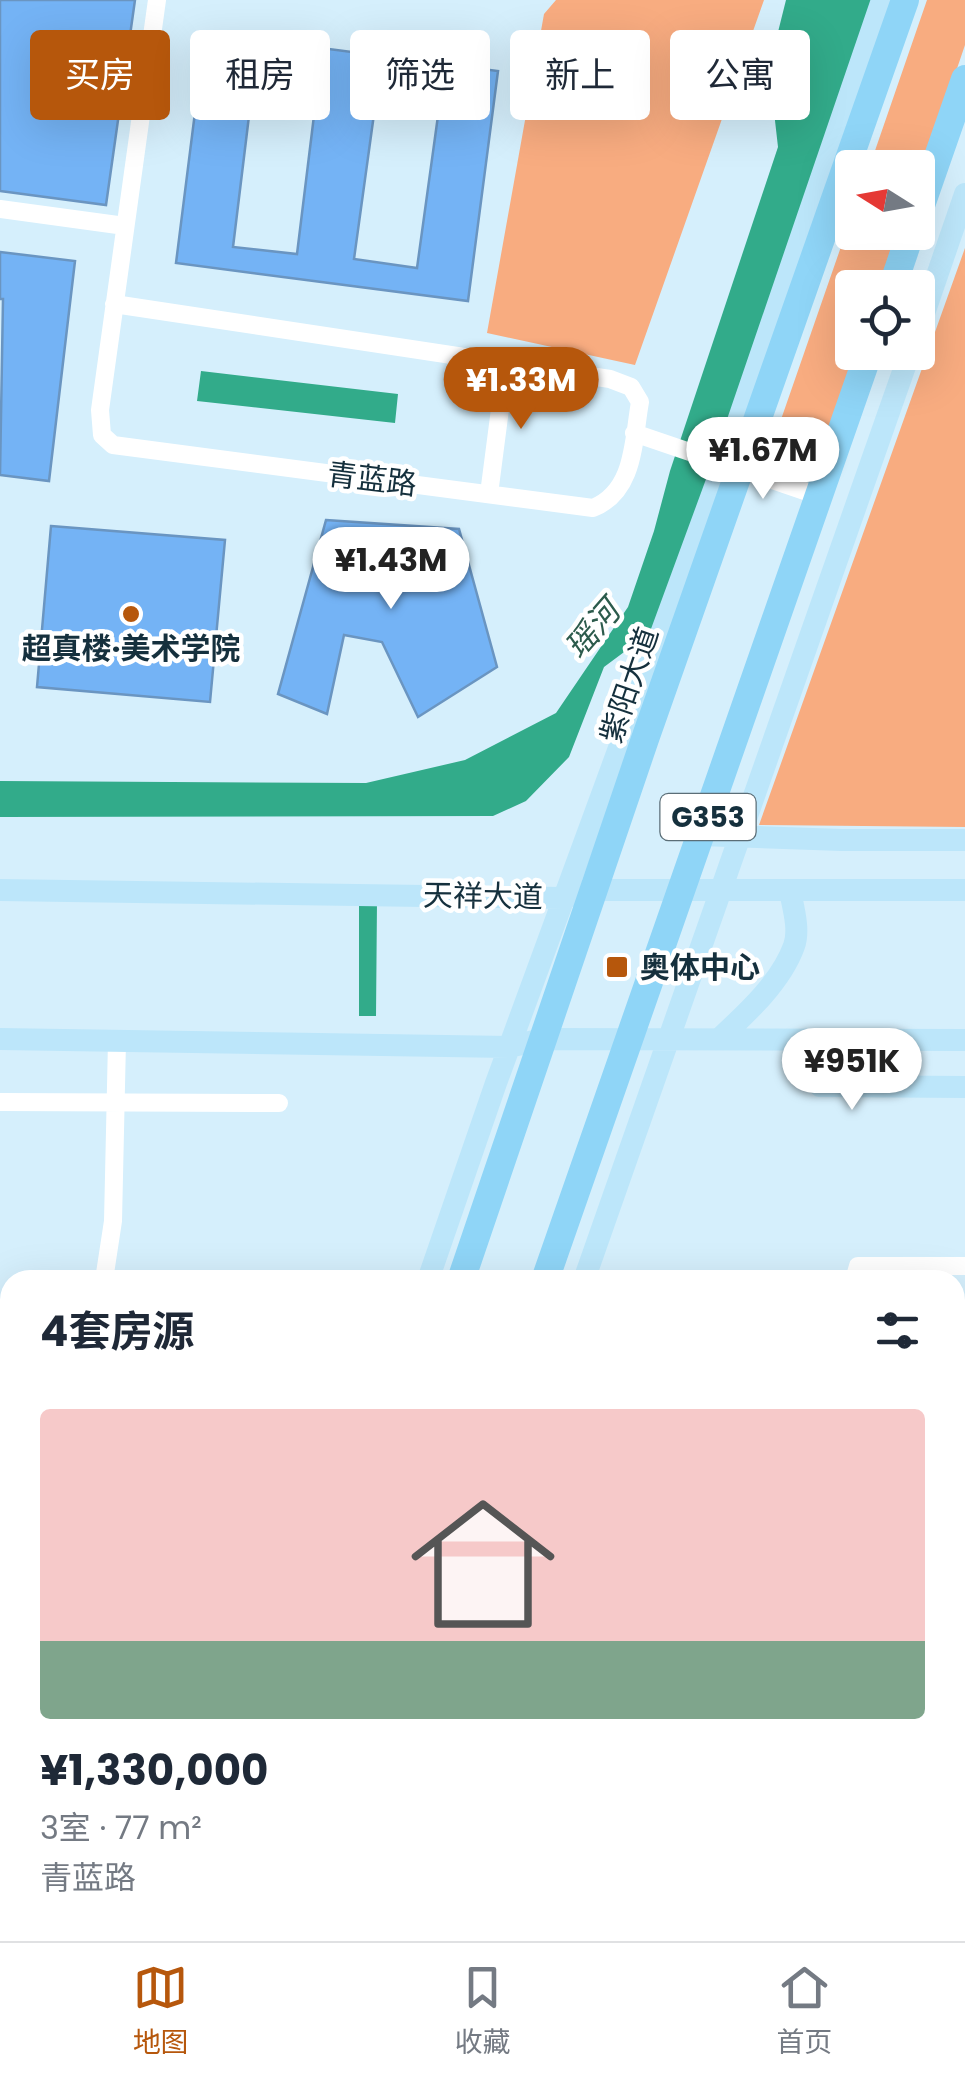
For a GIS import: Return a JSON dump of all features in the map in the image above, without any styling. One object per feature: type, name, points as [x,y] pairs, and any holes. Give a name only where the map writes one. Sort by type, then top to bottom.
[{"type":"highway","name":"紫阳大道","points":[[464,1270],[732,465],[905,0]]},
{"type":"highway","points":[[935,165],[965,79]]},
{"type":"highway","name":"G353","points":[[548,1270],[863,370]]},
{"type":"main road","points":[[431,1270],[563,898],[732,465],[882,0]]},
{"type":"main road","points":[[935,281],[965,194]]},
{"type":"main road","points":[[588,1270],[904,370]]},
{"type":"main road","points":[[701,836],[965,840]]},
{"type":"main road","name":"天祥大道","points":[[0,890],[563,898],[593,890],[965,890]]},
{"type":"main road","points":[[720,1038],[768,989],[795,944],[796,919],[790,890]]},
{"type":"main road","points":[[0,1040],[509,1047],[542,1039],[965,1040]]},
{"type":"main road","points":[[790,1040],[820,1086],[965,1088]]},
{"type":"street","name":"青蓝路","points":[[114,304],[610,379],[631,387],[640,402],[627,478],[609,502],[593,508],[113,445],[102,435],[100,410],[114,304],[157,0]]},
{"type":"street","points":[[0,209],[125,226]]},
{"type":"street","points":[[489,494],[506,363]]},
{"type":"street","points":[[634,433],[819,496]]},
{"type":"street","points":[[106,1270],[113,1221],[117,1041]]},
{"type":"street","points":[[0,1102],[279,1103]]},
{"type":"street","points":[[857,1270],[858,1266],[965,1266]]},
{"type":"shaded area","points":[[556,0],[764,0],[753,30],[670,30],[670,120],[722,120],[635,365],[487,333],[525,120],[650,120],[650,30],[541,30],[544,14]]},
{"type":"shaded area","points":[[786,0],[876,0],[655,629],[604,667],[569,757],[526,801],[493,816],[0,817],[0,781],[366,783],[465,760],[556,713],[628,607],[778,147],[775,120],[810,120],[810,30],[778,30]]},
{"type":"shaded area","points":[[927,0],[965,0],[965,45],[929,150],[875,150]]},
{"type":"shaded area","points":[[965,248],[965,827],[759,825],[921,370],[935,370],[935,332]]},
{"type":"shaded area","points":[[840,250],[894,250],[888,270],[835,270],[835,370],[853,370],[817,476],[768,457]]},
{"type":"shaded area","points":[[201,371],[398,394],[395,423],[197,401]]},
{"type":"shaded area","points":[[359,900],[377,901],[376,1016],[359,1016]]},
{"type":"building","points":[[0,0],[135,0],[131,30],[30,30],[30,120],[118,120],[106,205],[0,191]]},
{"type":"building","points":[[330,49],[350,52],[350,120],[373,120],[354,259],[417,268],[437,120],[490,120],[490,70],[498,71],[468,301],[176,263],[194,120],[249,120],[233,247],[297,254],[313,120],[330,120]]},
{"type":"building","points":[[0,252],[75,261],[49,481],[0,475]]},
{"type":"building","points":[[326,520],[459,529],[497,667],[418,717],[382,642],[344,635],[327,714],[278,694]]},
{"type":"building","name":"超真楼·美术学院","points":[[51,526],[225,540],[210,702],[37,687]]},
{"type":"place","name":"超真楼·美术学院","points":[[131,614]]},
{"type":"place","name":"奥体中心","points":[[617,967]]},
{"type":"water label","name":"瑶河","points":[[592,629]]}]
